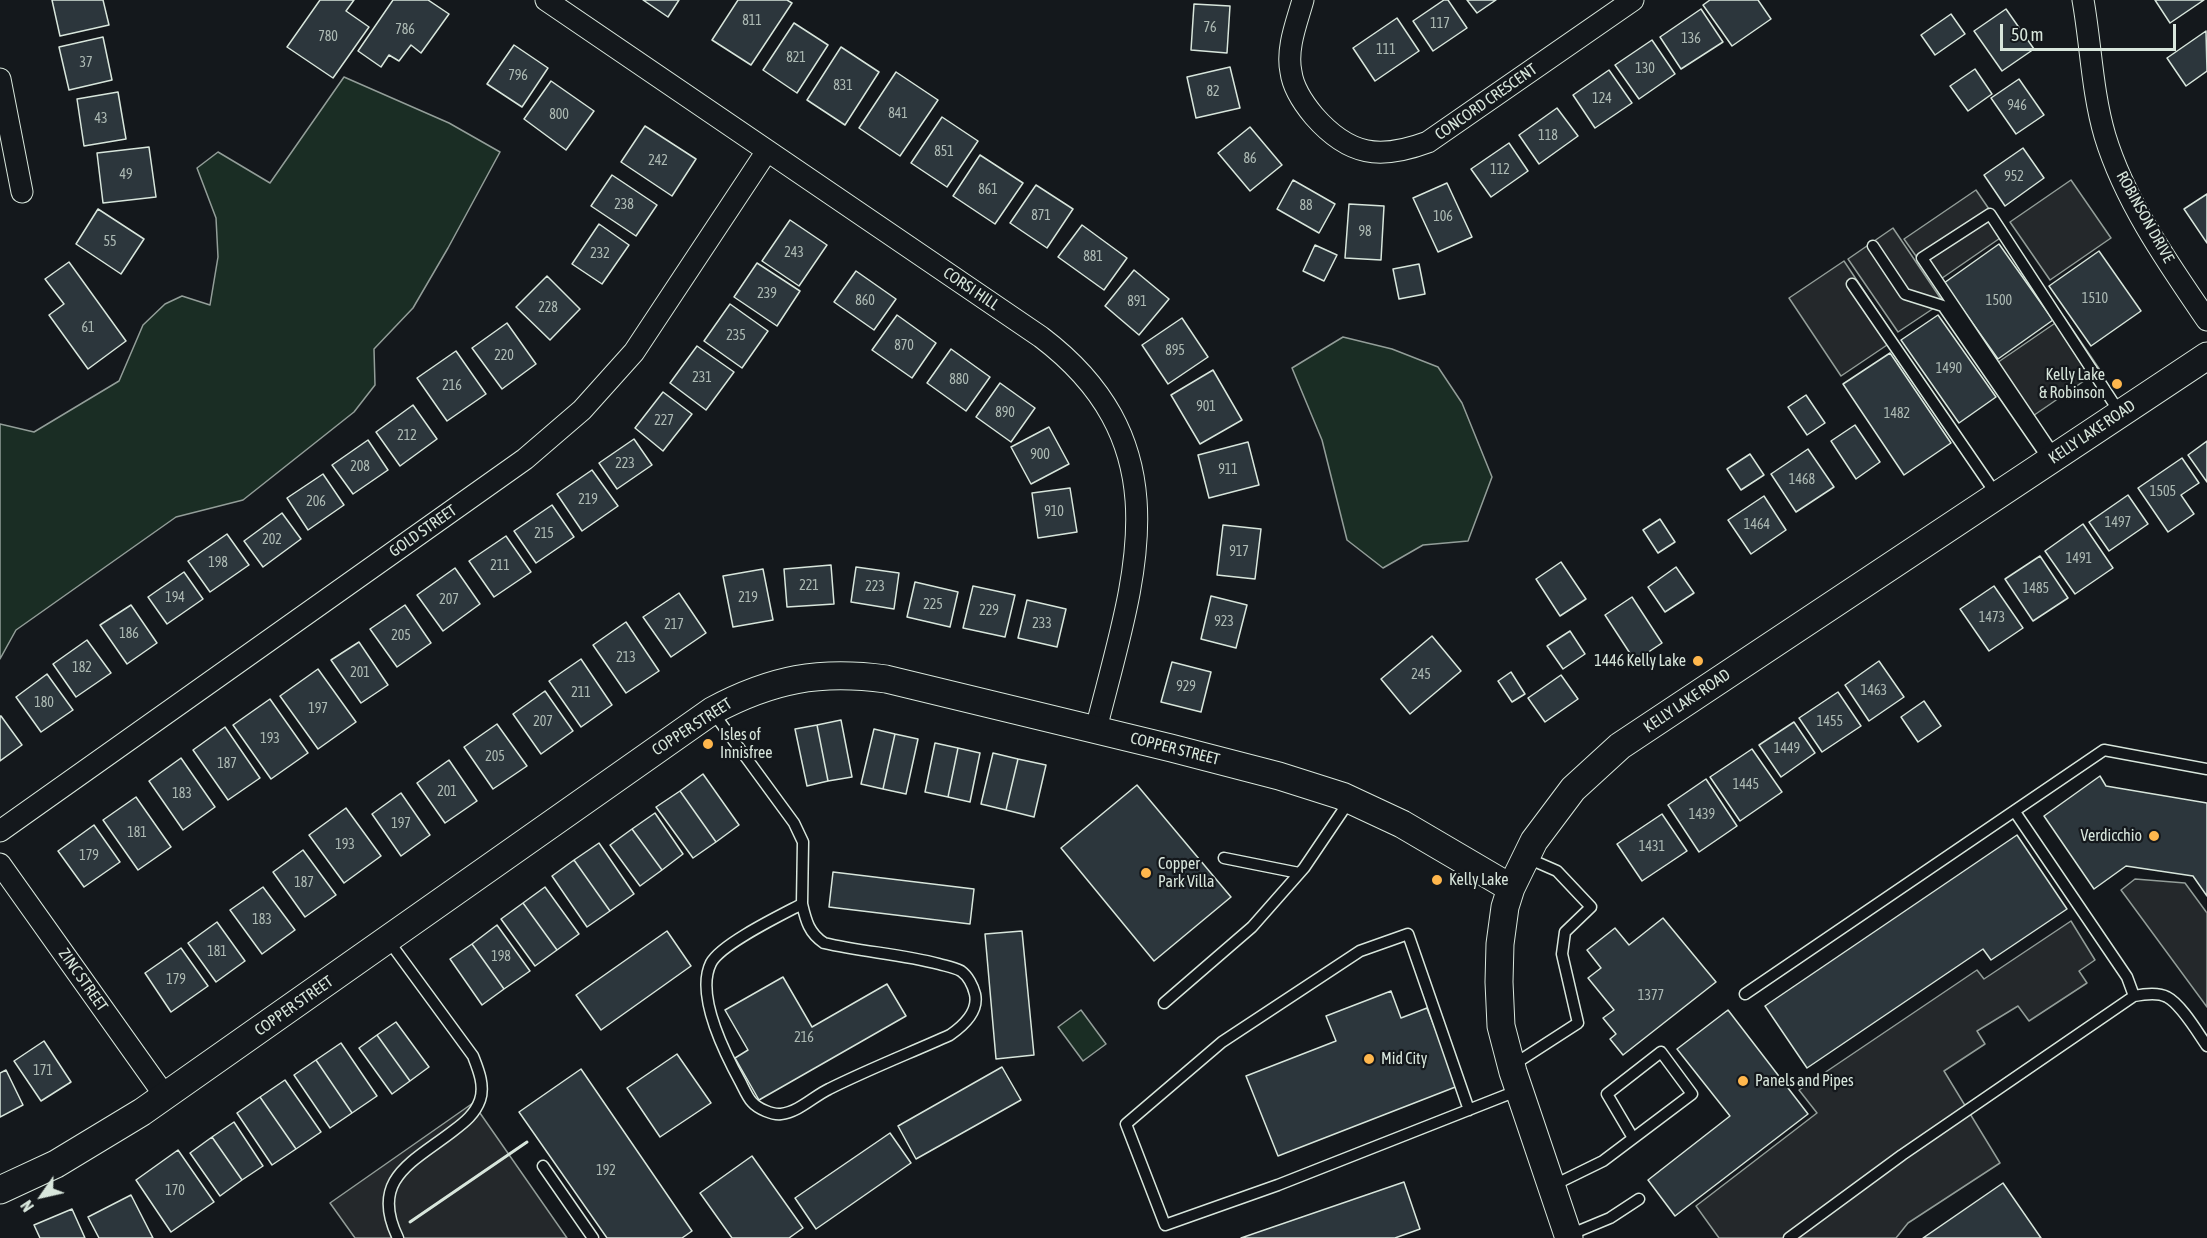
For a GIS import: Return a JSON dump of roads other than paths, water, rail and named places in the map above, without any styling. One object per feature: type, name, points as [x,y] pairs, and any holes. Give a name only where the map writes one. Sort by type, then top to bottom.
[{"type":"street","name":"CONCORD CRESCENT","points":[[1303,0],[1290,52],[1291,72],[1297,91],[1308,109],[1325,129],[1345,144],[1360,151],[1381,153],[1400,151],[1428,142],[1633,0]]},
{"type":"street","name":"ROBINSON DRIVE","points":[[2083,0],[2096,100],[2105,136],[2118,170],[2148,228],[2207,320]]},
{"type":"street","name":"CORSI HILL","points":[[559,4],[767,151],[1041,337],[1076,367],[1104,402],[1123,440],[1131,464],[1138,519],[1137,548],[1132,577],[1096,729]]},
{"type":"street","points":[[0,79],[22,192]]},
{"type":"street","name":"GOLD STREET","points":[[0,831],[525,459],[560,431],[634,352],[767,151]]},
{"type":"street","name":"KELLY LAKE ROAD","points":[[1569,1237],[1515,1078],[1501,1026],[1499,982],[1505,907],[1511,888],[1534,841],[1573,789],[1620,746],[2207,356]]},
{"type":"street","name":"COPPER STREET","points":[[0,1190],[56,1164],[165,1096],[712,711],[738,697],[772,684],[809,676],[865,676],[886,679],[1279,776],[1350,800],[1402,824],[1511,888]]},
{"type":"street","name":"ZINC STREET","points":[[0,864],[165,1096]]},
{"type":"lane","points":[[2053,459],[1922,258],[1990,214],[2121,414]]},
{"type":"lane","points":[[1873,246],[1905,294],[1943,306],[2053,459]]},
{"type":"lane","points":[[1852,284],[1997,496]]},
{"type":"lane","points":[[712,711],[794,823],[803,842],[802,903],[808,928],[814,937],[824,943],[924,960],[955,968],[963,972],[973,986],[976,999],[973,1011],[965,1025],[950,1035],[842,1083],[796,1109],[781,1114],[768,1112],[752,1103],[728,1058],[708,1002],[706,983],[711,963],[720,951],[802,903]]},
{"type":"lane","points":[[1745,994],[2104,750],[2207,769]]},
{"type":"lane","points":[[1164,1003],[1252,927],[1299,873],[1350,800]]},
{"type":"lane","points":[[2015,812],[2127,976],[2134,996]]},
{"type":"lane","points":[[1469,1110],[1408,934],[1360,951],[1222,1042],[1126,1124],[1165,1225],[1278,1185],[1469,1110],[1515,1078],[1578,1023],[1562,954],[1566,932],[1591,907],[1557,871],[1525,857]]},
{"type":"lane","points":[[1224,858],[1299,873]]},
{"type":"lane","points":[[388,939],[472,1056],[480,1075],[481,1098],[471,1117],[408,1165],[398,1174],[390,1187],[388,1206],[391,1225],[398,1238]]},
{"type":"lane","points":[[1790,1238],[1902,1155],[2134,996],[2156,994],[2168,997],[2182,1011],[2207,1046]]},
{"type":"lane","points":[[1552,1186],[1603,1161],[1692,1094],[1661,1052],[1607,1094],[1633,1138]]},
{"type":"lane","points":[[543,1166],[593,1238]]},
{"type":"lane","points":[[1569,1237],[1610,1218],[1639,1199]]},
{"type":"place","name":"Kelly Lake & Robinson","points":[[2117,384]]},
{"type":"place","name":"1446 Kelly Lake","points":[[1698,661]]},
{"type":"place","name":"Isles of Innisfree","points":[[708,744]]},
{"type":"place","name":"Verdicchio","points":[[2154,836]]},
{"type":"place","name":"Copper Park Villa","points":[[1146,873]]},
{"type":"place","name":"Kelly Lake","points":[[1437,880]]},
{"type":"place","name":"Mid City","points":[[1369,1059]]},
{"type":"place","name":"Panels and Pipes","points":[[1743,1081]]}]
